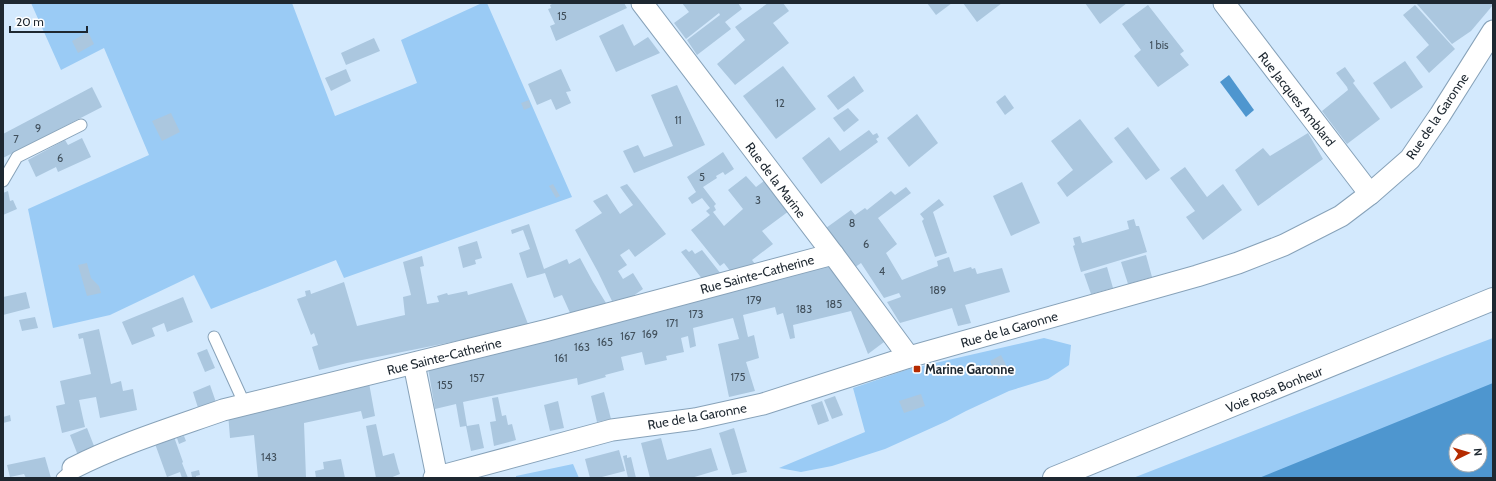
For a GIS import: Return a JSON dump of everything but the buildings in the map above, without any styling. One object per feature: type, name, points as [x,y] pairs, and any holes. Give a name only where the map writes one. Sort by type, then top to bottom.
[{"type":"street","name":"Rue de la Marine","points":[[642,3],[833,254],[909,357]]},
{"type":"street","name":"Rue Jacques Amblard","points":[[1224,3],[1370,194]]},
{"type":"street","name":"Rue de la Garonne","points":[[435,478],[612,430],[695,419],[763,404],[909,357],[1238,263],[1284,245],[1341,216],[1370,194],[1410,159],[1440,115],[1493,31]]},
{"type":"street","name":"Rue Sainte-Catherine","points":[[68,473],[92,458],[223,410],[414,364],[833,254]]},
{"type":"street","name":"Voie Rosa Bonheur","points":[[1054,478],[1493,300]]},
{"type":"street","points":[[414,364],[435,478]]},
{"type":"lane","points":[[3,181],[17,157],[81,125]]},
{"type":"lane","points":[[214,337],[245,405]]},
{"type":"shaded area","points":[[31,3],[292,3],[335,116],[417,83],[401,40],[482,3],[487,3],[572,197],[344,278],[336,260],[211,309],[194,275],[110,315],[53,328],[28,209],[149,155],[104,48],[61,70]]},
{"type":"shaded area","points":[[1229,75],[1254,110],[1246,117],[1220,82]]},
{"type":"shaded area","points":[[1044,338],[1071,345],[1069,365],[1048,379],[1009,391],[885,449],[832,466],[801,472],[779,468],[865,432],[853,388],[909,369]]},
{"type":"shaded area","points":[[1493,338],[1493,478],[1133,478],[1445,356]]},
{"type":"shaded area","points":[[1493,383],[1493,478],[1259,478]]},
{"type":"shaded area","points":[[573,464],[579,478],[516,478],[516,476]]},
{"type":"place","name":"Marine Garonne","points":[[917,369]]}]
